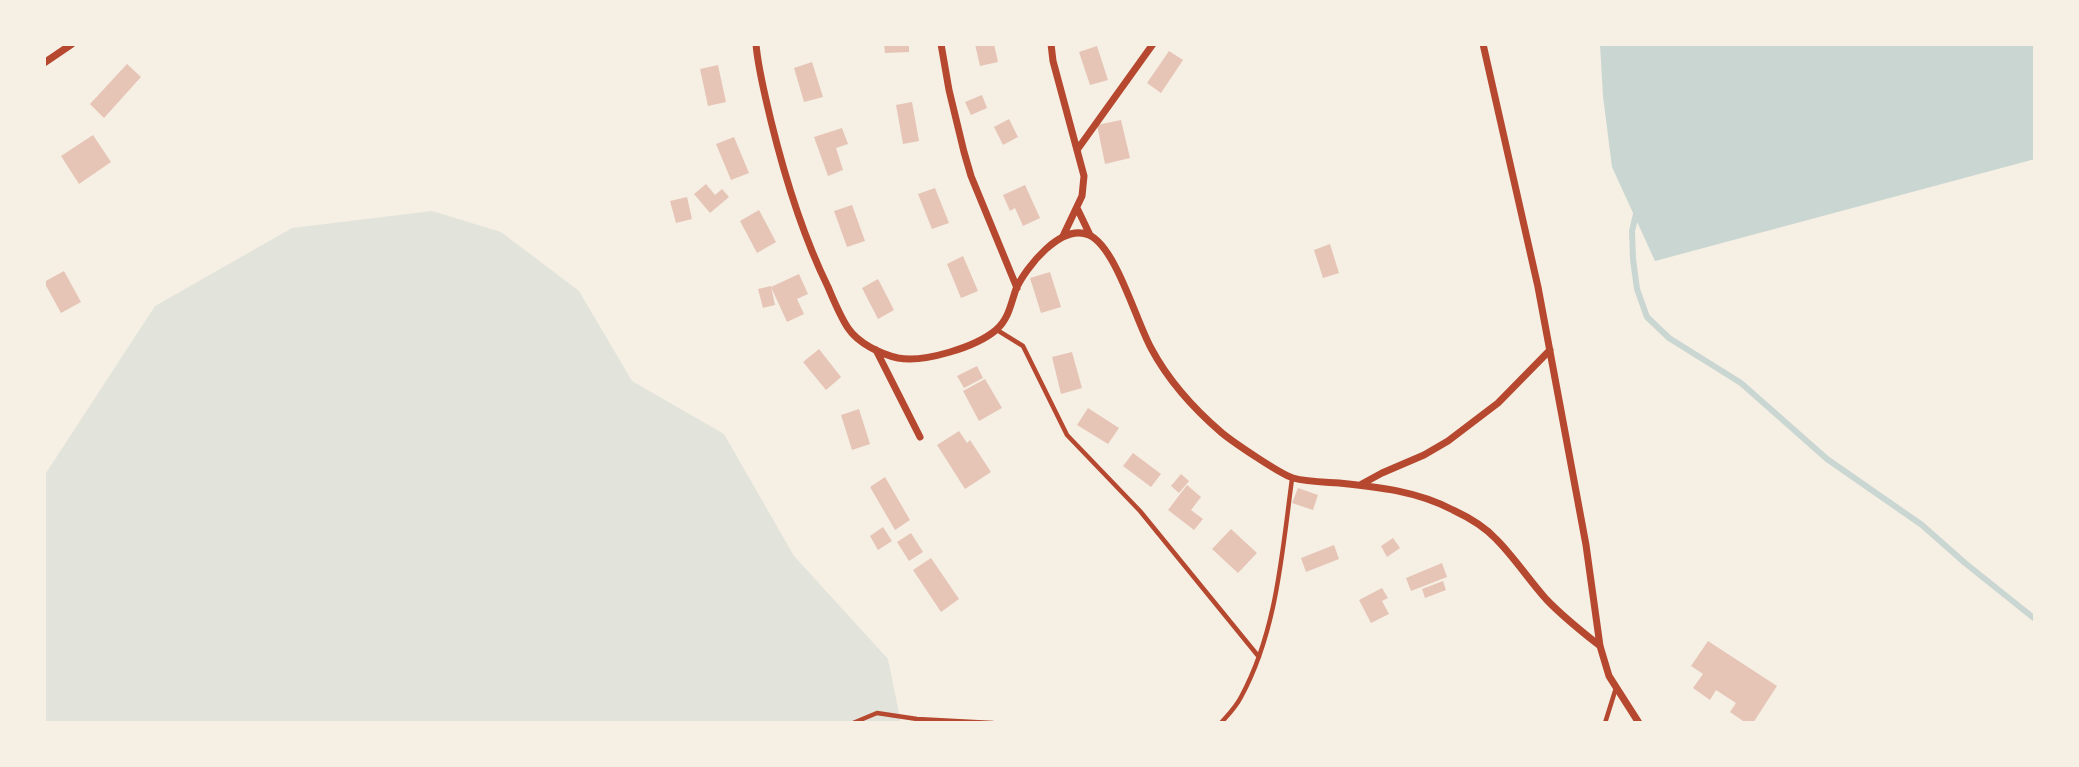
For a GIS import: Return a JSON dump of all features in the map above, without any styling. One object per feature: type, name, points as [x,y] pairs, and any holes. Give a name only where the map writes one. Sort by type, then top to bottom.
[{"type":"street","points":[[44,63],[72,44]]},
{"type":"street","points":[[755,44],[779,153],[797,217],[811,254],[849,330],[861,342],[876,349],[898,358],[919,359],[960,348],[997,330],[1006,318],[1017,288],[1026,273],[1036,259],[1063,236],[1077,208],[1085,186],[1084,176],[1053,61],[1051,44]]},
{"type":"street","points":[[941,44],[949,90],[971,176],[1017,288]]},
{"type":"street","points":[[1077,150],[1153,44]]},
{"type":"street","points":[[1483,44],[1538,287],[1586,545],[1600,646],[1609,676],[1639,723]]},
{"type":"street","points":[[1077,208],[1090,235],[1105,248],[1152,350],[1192,405],[1225,435],[1292,478],[1387,488],[1420,496],[1451,508],[1496,538],[1567,620],[1600,646]]},
{"type":"street","points":[[1063,236],[1073,233],[1090,235]]},
{"type":"street","points":[[1010,271],[1026,273]]},
{"type":"street","points":[[876,349],[920,437]]},
{"type":"street","points":[[1359,485],[1448,441],[1498,403],[1550,350]]},
{"type":"lane","points":[[997,330],[1023,346],[1067,435],[1140,511],[1259,657]]},
{"type":"lane","points":[[1221,723],[1240,699],[1259,657],[1277,592],[1292,478]]},
{"type":"lane","points":[[1605,723],[1616,688]]},
{"type":"lane","points":[[853,723],[877,713],[918,719],[993,723]]},
{"type":"shaded area","points":[[1600,44],[2035,44],[2035,159],[1655,261],[1612,167]]},
{"type":"shaded area","points":[[432,211],[501,232],[579,291],[632,381],[724,434],[794,556],[888,659],[901,723],[44,723],[44,476],[155,306],[292,228]]},
{"type":"building","points":[[884,44],[909,44],[909,52],[885,53]]},
{"type":"building","points":[[975,44],[994,44],[998,62],[980,66]]},
{"type":"building","points":[[1097,46],[1108,80],[1090,85],[1079,52]]},
{"type":"building","points":[[1169,51],[1183,60],[1161,93],[1147,83]]},
{"type":"building","points":[[812,62],[823,97],[804,102],[794,68]]},
{"type":"building","points":[[127,64],[141,77],[104,118],[90,104]]},
{"type":"building","points":[[718,65],[726,102],[708,106],[700,69]]},
{"type":"building","points":[[982,95],[987,108],[971,115],[965,102]]},
{"type":"building","points":[[912,102],[919,141],[903,144],[896,105]]},
{"type":"building","points":[[1009,119],[1018,137],[1003,145],[994,127]]},
{"type":"building","points":[[1121,120],[1130,158],[1105,164],[1097,125]]},
{"type":"building","points":[[842,128],[848,144],[836,148],[843,170],[828,176],[814,137]]},
{"type":"building","points":[[93,135],[111,162],[79,184],[61,156]]},
{"type":"building","points":[[734,137],[749,173],[731,180],[716,144]]},
{"type":"building","points":[[706,184],[715,195],[722,189],[729,197],[710,213],[694,194]]},
{"type":"building","points":[[1025,185],[1040,218],[1023,226],[1015,208],[1010,211],[1003,195]]},
{"type":"building","points":[[935,188],[949,223],[932,229],[918,194]]},
{"type":"building","points":[[687,197],[692,219],[676,223],[670,201]]},
{"type":"building","points":[[852,205],[865,241],[847,247],[834,211]]},
{"type":"building","points":[[759,210],[776,242],[757,253],[740,221]]},
{"type":"building","points":[[1330,244],[1339,273],[1323,278],[1314,250]]},
{"type":"building","points":[[963,256],[978,291],[961,298],[947,264]]},
{"type":"building","points":[[64,271],[81,302],[61,313],[44,282]]},
{"type":"building","points":[[1050,272],[1061,307],[1041,313],[1030,278]]},
{"type":"building","points":[[799,274],[808,294],[797,299],[804,314],[787,322],[771,287]]},
{"type":"building","points":[[878,279],[894,310],[878,319],[862,288]]},
{"type":"building","points":[[771,286],[775,305],[763,308],[758,289]]},
{"type":"building","points":[[819,349],[841,377],[826,390],[803,362]]},
{"type":"building","points":[[1072,352],[1082,388],[1061,394],[1052,357]]},
{"type":"building","points":[[977,366],[983,378],[964,388],[957,376]]},
{"type":"building","points":[[985,379],[1002,408],[979,421],[963,391]]},
{"type":"building","points":[[1088,408],[1119,428],[1108,444],[1077,425]]},
{"type":"building","points":[[859,409],[870,444],[852,450],[841,415]]},
{"type":"building","points":[[959,431],[967,443],[970,440],[991,472],[965,489],[937,445]]},
{"type":"building","points":[[1133,453],[1161,474],[1151,487],[1123,466]]},
{"type":"building","points":[[1181,474],[1189,481],[1179,493],[1171,486]]},
{"type":"building","points":[[885,477],[910,520],[895,530],[870,487]]},
{"type":"building","points":[[1187,485],[1201,497],[1191,510],[1203,519],[1194,530],[1168,510]]},
{"type":"building","points":[[1298,488],[1318,495],[1313,510],[1292,503]]},
{"type":"building","points":[[883,527],[892,541],[878,550],[870,536]]},
{"type":"building","points":[[1231,529],[1257,553],[1238,573],[1212,549]]},
{"type":"building","points":[[911,533],[923,552],[909,561],[897,542]]},
{"type":"building","points":[[1393,538],[1400,548],[1387,557],[1381,546]]},
{"type":"building","points":[[1334,545],[1339,559],[1306,572],[1301,558]]},
{"type":"building","points":[[931,558],[959,599],[941,612],[913,570]]},
{"type":"building","points":[[1442,563],[1447,577],[1411,591],[1406,578]]},
{"type":"building","points":[[1443,581],[1446,590],[1425,598],[1422,589]]},
{"type":"building","points":[[1382,588],[1388,598],[1382,601],[1389,614],[1371,623],[1359,600]]},
{"type":"building","points":[[1708,641],[1777,686],[1753,723],[1746,723],[1730,712],[1736,703],[1716,690],[1710,700],[1693,688],[1703,674],[1691,666]]},
{"type":"waterway","points":[[1637,210],[1632,231],[1633,259],[1637,289],[1647,317],[1669,338],[1741,383],[1827,459],[1922,525],[2035,619]]}]
